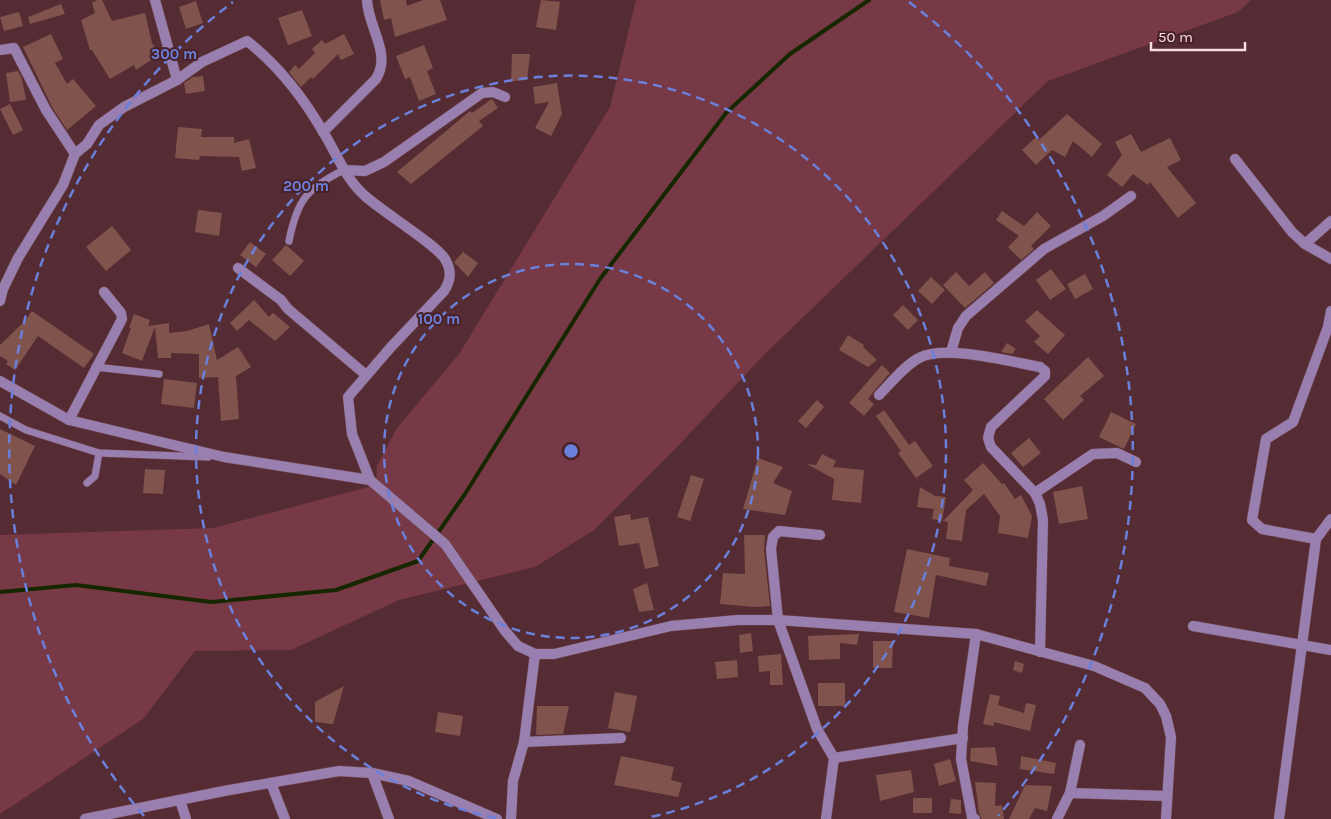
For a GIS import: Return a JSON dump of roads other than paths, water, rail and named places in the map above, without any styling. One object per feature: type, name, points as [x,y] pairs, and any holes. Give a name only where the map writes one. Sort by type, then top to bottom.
[{"type":"street","points":[[155,0],[177,80]]},
{"type":"street","points":[[324,132],[376,79],[382,69],[383,58],[366,0]]},
{"type":"street","points":[[0,301],[3,289],[14,266],[63,185],[75,154],[87,144],[99,125],[110,116],[177,80],[202,62],[248,40],[264,54],[309,110],[356,187],[444,257],[450,272],[449,282],[444,291],[348,397],[352,434],[370,480],[445,544],[505,631],[518,646],[535,654],[554,654],[671,626],[738,620],[778,620],[976,634],[1118,674],[1145,688],[1160,704],[1166,716],[1171,737],[1166,819]]},
{"type":"street","points":[[0,50],[14,48],[46,110],[75,154]]},
{"type":"street","points":[[344,170],[365,171],[384,162],[482,93],[493,92],[505,97]]},
{"type":"street","points":[[1235,158],[1292,232],[1305,244],[1331,259]]},
{"type":"street","points":[[951,352],[958,328],[966,316],[1044,249],[1103,216],[1131,196]]},
{"type":"street","points":[[1305,244],[1331,221]]},
{"type":"street","points":[[238,268],[281,300],[288,309],[366,375]]},
{"type":"street","points":[[69,420],[95,367],[122,320],[121,313],[104,292]]},
{"type":"street","points":[[1316,539],[1262,529],[1252,520],[1266,439],[1293,422],[1328,327],[1331,311]]},
{"type":"street","points":[[880,394],[916,359],[929,353],[951,352],[1040,367],[1045,371],[1045,376],[991,427],[988,438],[991,447],[1035,493],[1040,504],[1043,520],[1040,652]]},
{"type":"street","points":[[0,381],[69,420],[224,457],[370,480]]},
{"type":"street","points":[[1035,493],[1093,454],[1117,453],[1136,462]]},
{"type":"street","points":[[1279,819],[1316,539],[1331,519]]},
{"type":"street","points":[[820,535],[779,531],[773,537],[771,549],[778,620],[817,729],[834,758],[826,819]]},
{"type":"street","points":[[1194,626],[1331,650]]},
{"type":"street","points":[[975,819],[972,816],[961,759],[976,634]]},
{"type":"street","points":[[511,819],[513,781],[524,742],[535,654]]},
{"type":"street","points":[[524,742],[621,738]]},
{"type":"street","points":[[834,758],[963,738]]},
{"type":"street","points":[[1057,819],[1070,793],[1080,746]]},
{"type":"street","points":[[85,819],[339,771],[372,773],[409,782],[493,818]]},
{"type":"street","points":[[372,773],[389,819]]},
{"type":"street","points":[[271,783],[285,819]]},
{"type":"street","points":[[1070,793],[1168,796]]},
{"type":"street","points":[[180,800],[186,819]]},
{"type":"lane","points":[[290,241],[299,204],[321,181],[344,170]]},
{"type":"lane","points":[[95,367],[159,374]]},
{"type":"lane","points":[[0,416],[26,430],[99,453],[224,457]]},
{"type":"lane","points":[[87,483],[95,476],[99,453]]},
{"type":"waterway","points":[[0,592],[76,585],[211,602],[336,590],[418,561],[465,494],[600,279],[726,113],[790,54],[869,0]]}]
